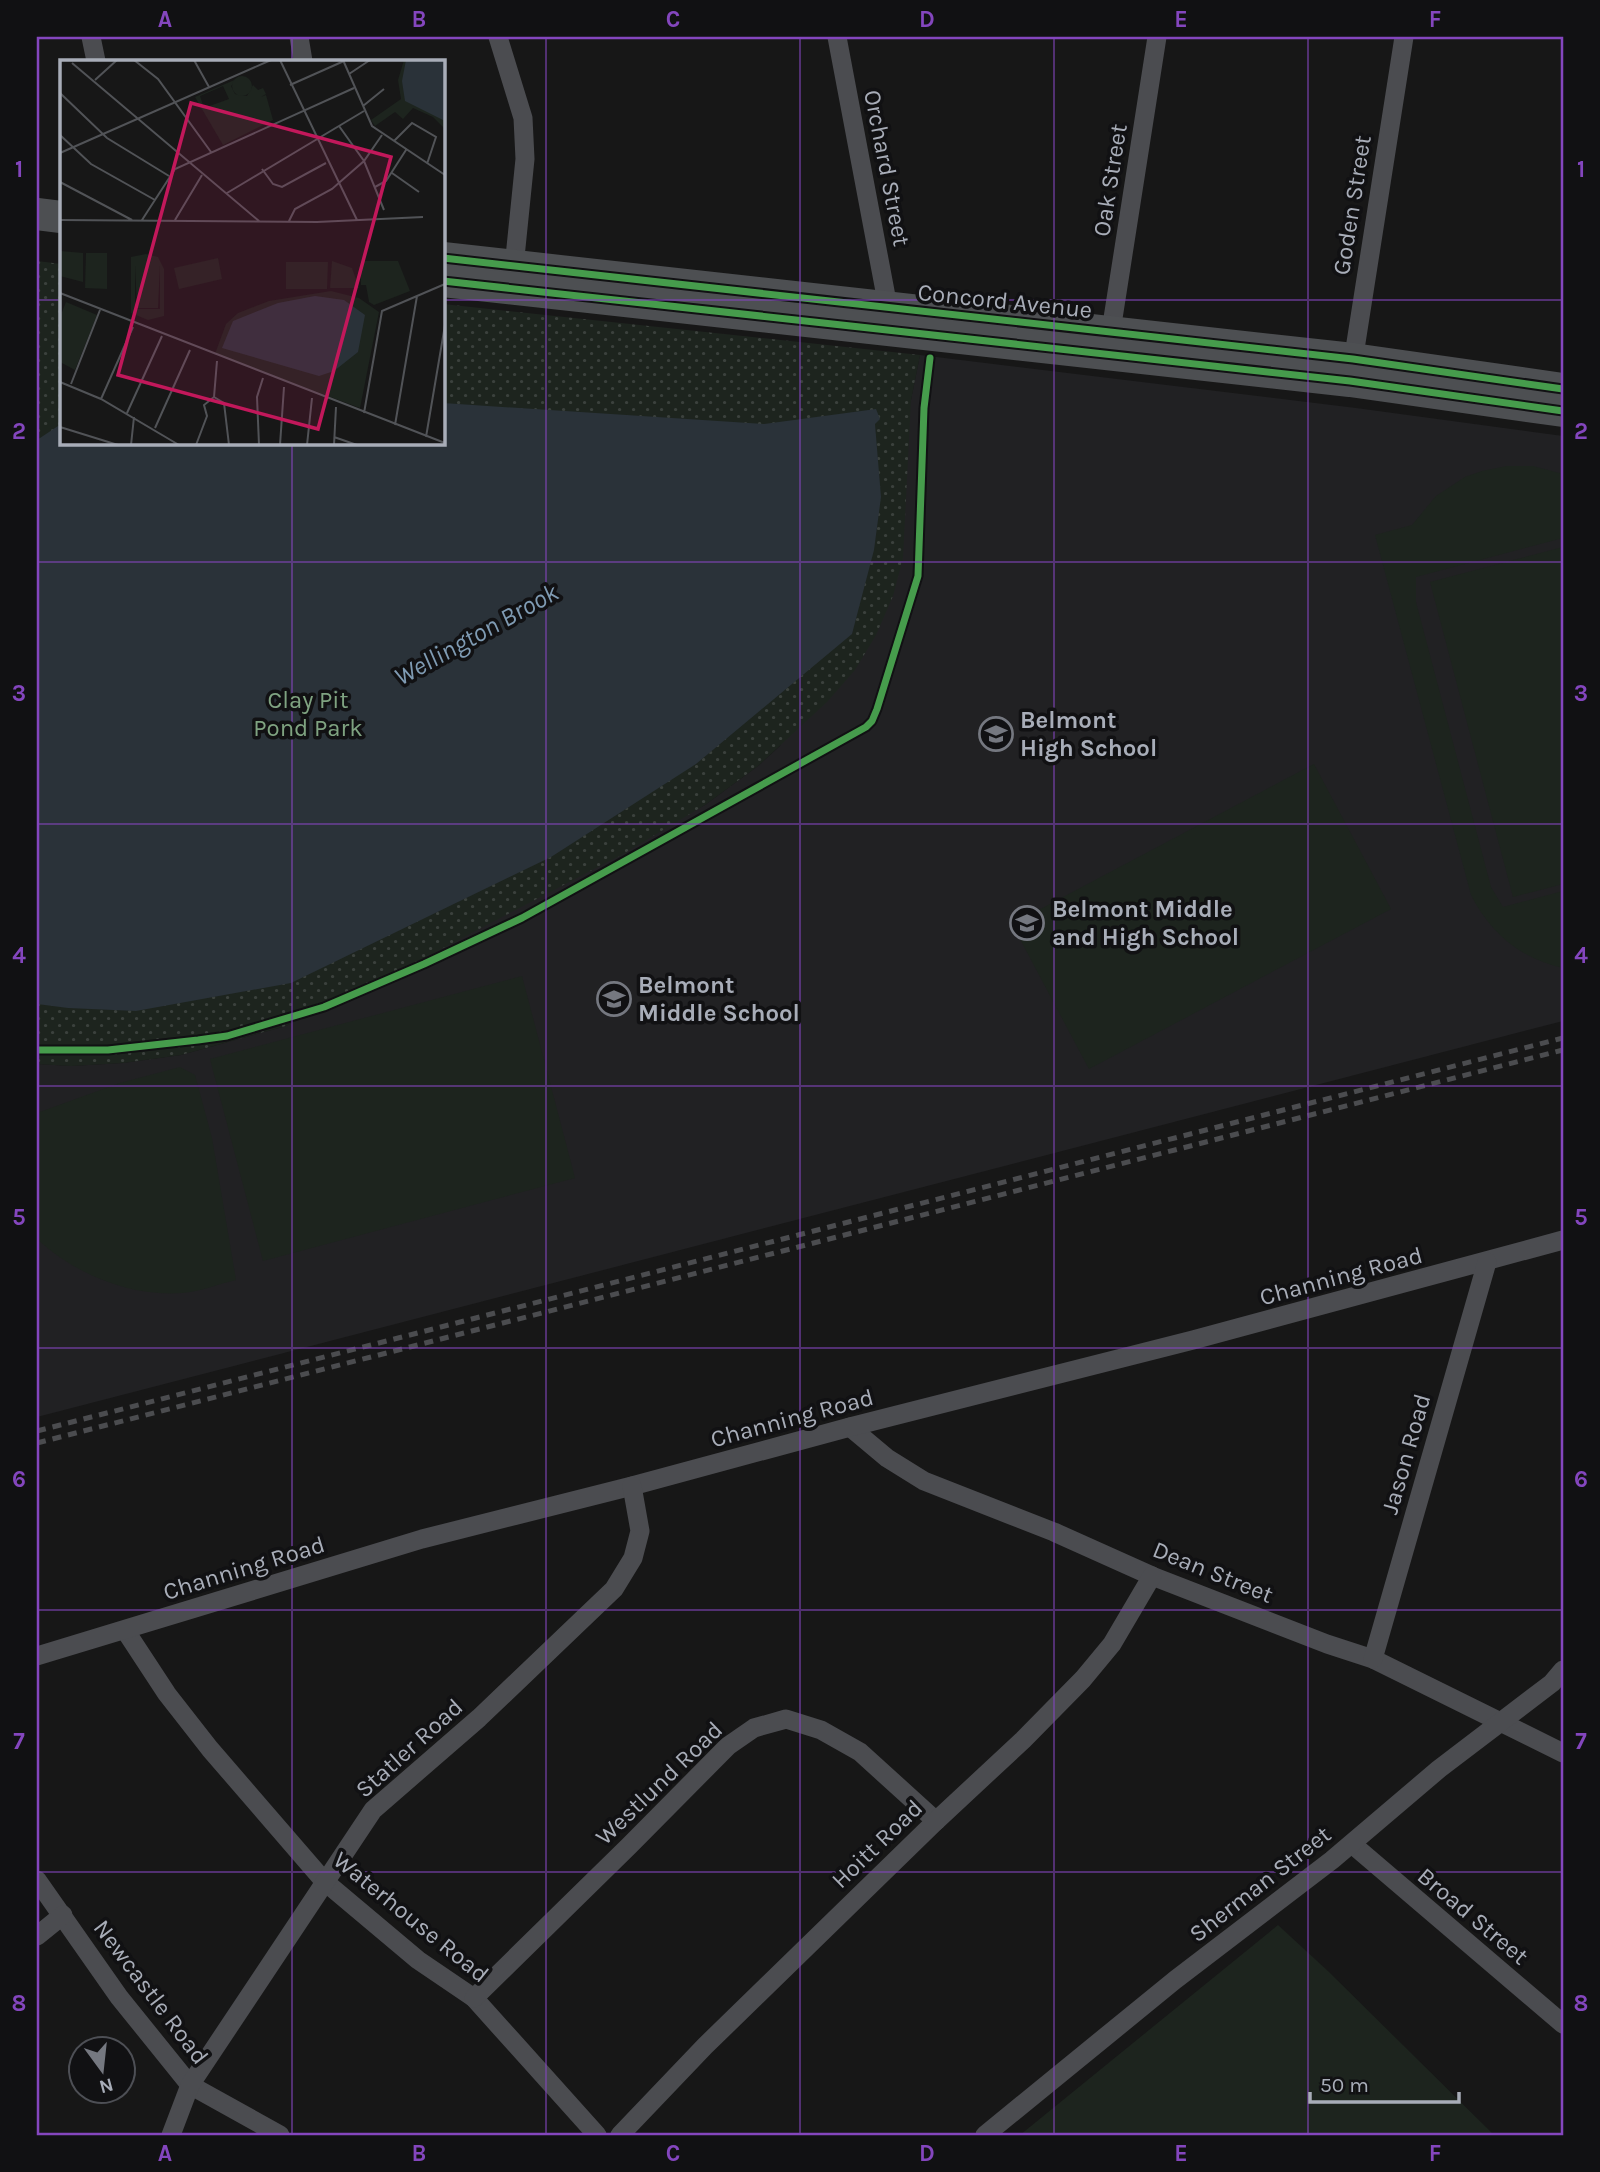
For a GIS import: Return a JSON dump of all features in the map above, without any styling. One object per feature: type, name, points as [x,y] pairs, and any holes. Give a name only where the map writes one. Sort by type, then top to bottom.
[{"type":"main road","points":[[37,214],[60,217]]},
{"type":"main road","points":[[37,236],[60,239]]},
{"type":"main road","name":"Concord Avenue","points":[[444,258],[513,278],[1352,370],[1563,389]]},
{"type":"main road","name":"Concord Avenue","points":[[444,281],[513,278],[888,307],[1111,331],[1352,370],[1563,411]]},
{"type":"street","points":[[90,37],[96,60]]},
{"type":"street","points":[[299,37],[303,60]]},
{"type":"street","points":[[498,37],[523,118],[525,159],[513,278]]},
{"type":"street","name":"Orchard Street","points":[[837,37],[888,307]]},
{"type":"street","name":"Oak Street","points":[[1111,331],[1157,37]]},
{"type":"street","name":"Goden Street","points":[[1352,370],[1404,37]]},
{"type":"street","name":"Channing Road","points":[[37,1656],[422,1539],[1193,1340],[1563,1240]]},
{"type":"street","name":"Jason Road","points":[[1373,1659],[1487,1262]]},
{"type":"street","name":"Dean Street","points":[[850,1427],[887,1458],[924,1481],[1054,1532],[1152,1576],[1373,1659],[1563,1753]]},
{"type":"street","name":"Statler Road","points":[[172,2135],[190,2085],[373,1810],[479,1718],[614,1588],[633,1558],[640,1531],[632,1486]]},
{"type":"street","name":"Hoitt Road","points":[[620,2135],[705,2046],[1083,1679],[1112,1644],[1152,1576]]},
{"type":"street","name":"Waterhouse Road","points":[[125,1630],[167,1694],[210,1749],[324,1881],[418,1960],[474,1998],[597,2135]]},
{"type":"street","name":"Sherman Street","points":[[985,2135],[1175,1980],[1352,1844],[1439,1769],[1552,1683],[1563,1670]]},
{"type":"street","name":"Westlund Road","points":[[474,1998],[728,1746],[754,1728],[786,1719],[821,1730],[860,1752],[936,1821]]},
{"type":"street","name":"Broad Street","points":[[1352,1844],[1563,2024]]},
{"type":"street","name":"Newcastle Road","points":[[37,1880],[119,1997],[190,2085],[280,2135]]},
{"type":"street","points":[[37,1936],[64,1915]]},
{"type":"shaded area","name":"Belmont Middle and High School","points":[[920,355],[1563,436],[1563,1021],[37,1417],[37,1064],[71,1066],[123,1063],[181,1055],[286,1026],[705,805],[758,766],[780,746],[911,400]]},
{"type":"green space","name":"Clay Pit Pond Park","points":[[37,261],[60,264],[60,444],[444,444],[444,304],[920,355],[911,400],[903,558],[893,596],[876,635],[855,670],[827,702],[758,766],[705,805],[623,854],[359,992],[286,1026],[181,1055],[123,1063],[71,1066],[37,1064]]},
{"type":"green space","points":[[1507,466],[1533,466],[1563,474],[1563,538],[1416,577],[1416,602],[1491,887],[1503,907],[1563,891],[1563,968],[1534,958],[1508,942],[1487,921],[1471,895],[1375,535],[1412,525],[1436,496],[1465,477]]},
{"type":"green space","points":[[1563,547],[1563,884],[1513,897],[1430,582]]},
{"type":"green space","points":[[1314,764],[1391,909],[1089,1069],[1012,924]]},
{"type":"green space","points":[[522,976],[575,1178],[263,1261],[210,1059]]},
{"type":"green space","points":[[180,1067],[195,1075],[212,1138],[236,1280],[189,1292],[162,1293],[123,1287],[68,1263],[37,1239],[37,1113],[120,1083]]},
{"type":"green space","points":[[1278,1925],[1494,2135],[1020,2135]]},
{"type":"water","name":"Clay Pit Pond Park","points":[[444,403],[764,424],[876,409],[880,419],[875,424],[881,497],[874,550],[852,634],[696,764],[551,857],[291,983],[136,1011],[68,1008],[37,1004],[37,440],[60,425],[60,444],[444,444]]},
{"type":"railway","points":[[37,1431],[1563,1038]]},
{"type":"railway","points":[[37,1443],[1563,1050]]},
{"type":"cycle path","points":[[444,258],[1353,359],[1563,389]]},
{"type":"cycle path","points":[[444,281],[1350,381],[1563,411]]},
{"type":"cycle path","points":[[37,1050],[108,1050],[227,1036],[324,1007],[522,918],[866,727],[877,709],[918,576],[924,408],[930,358]]},
{"type":"place","name":"Belmont High School","points":[[996,734]]},
{"type":"place","name":"Belmont Middle and High School","points":[[1027,923]]},
{"type":"place","name":"Belmont Middle School","points":[[614,999]]},
{"type":"water label","name":"Wellington Brook","points":[[476,634]]}]
